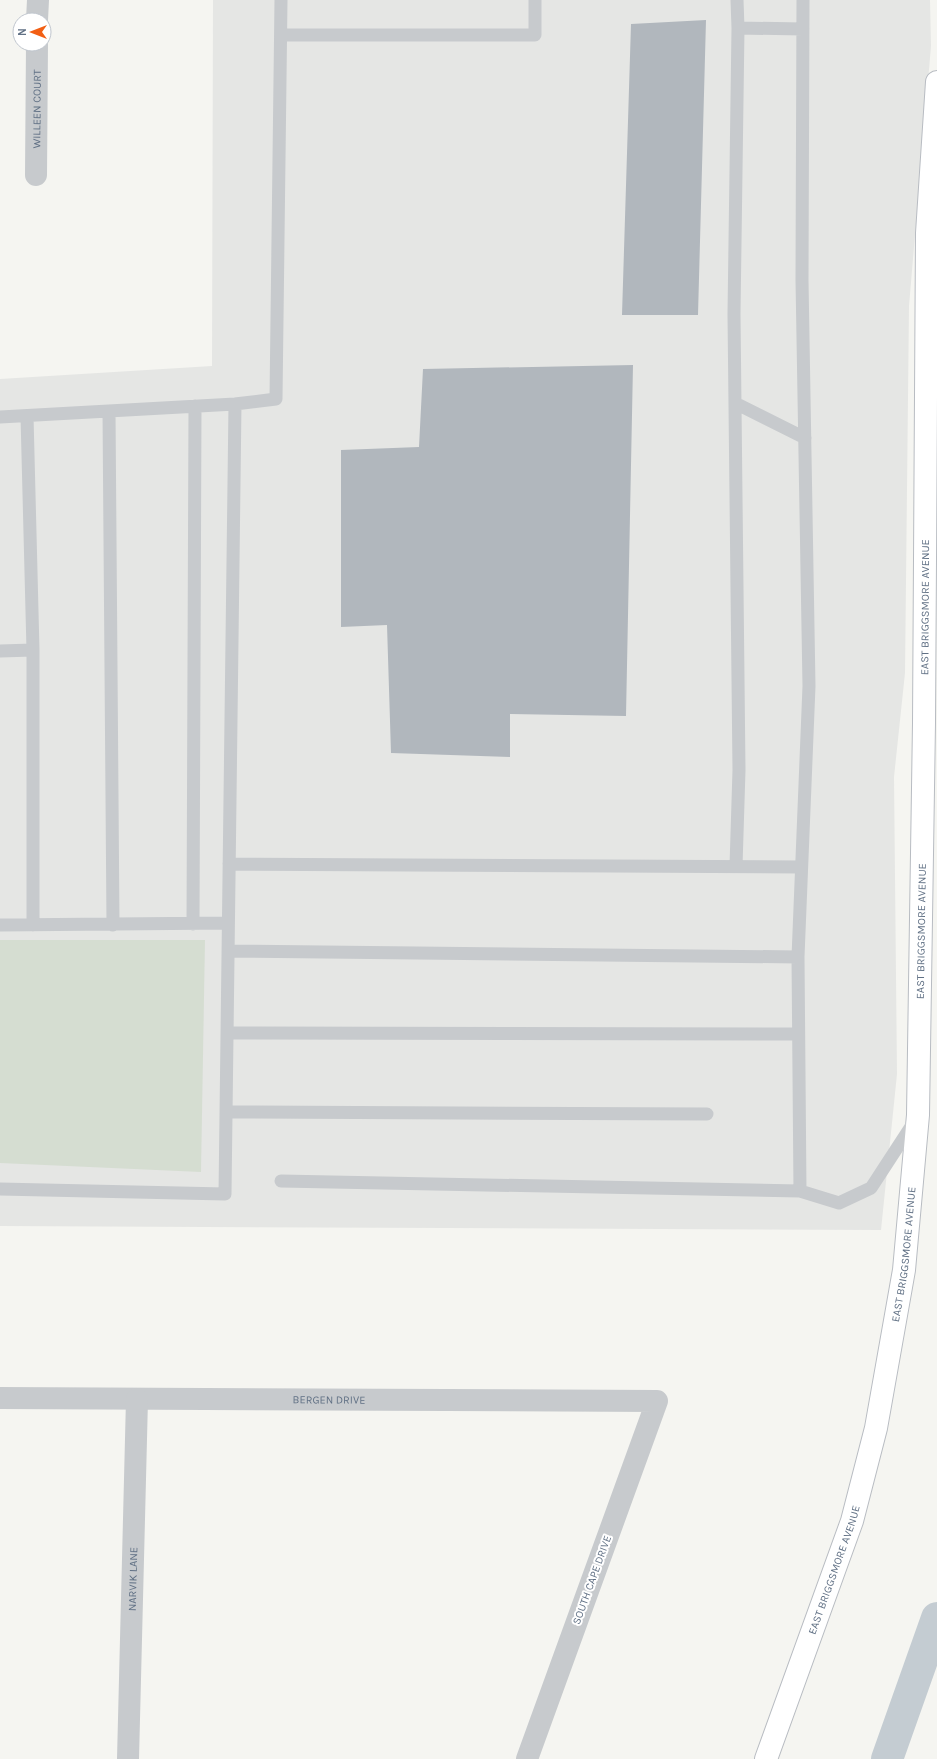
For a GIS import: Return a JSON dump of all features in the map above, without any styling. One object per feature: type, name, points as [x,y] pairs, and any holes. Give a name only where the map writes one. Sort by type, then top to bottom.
[{"type":"main road","name":"EAST BRIGGSMORE AVENUE","points":[[766,1759],[852,1521],[876,1428],[904,1270],[918,1115],[924,715],[927,233],[937,82]]},
{"type":"street","points":[[37,12],[38,0]]},
{"type":"street","name":"WILLEEN COURT","points":[[36,175],[37,52]]},
{"type":"street","name":"BERGEN DRIVE","points":[[0,1398],[658,1401]]},
{"type":"street","name":"NARVIK LANE","points":[[128,1759],[137,1399]]},
{"type":"street","name":"SOUTH CAPE DRIVE","points":[[526,1759],[658,1401]]},
{"type":"lane","points":[[0,417],[235,404],[276,399],[281,0]]},
{"type":"lane","points":[[281,35],[535,35],[535,0]]},
{"type":"lane","points":[[736,866],[739,770],[734,314],[738,28],[737,0]]},
{"type":"lane","points":[[800,1191],[798,957],[809,686],[802,280],[803,0]]},
{"type":"lane","points":[[738,28],[803,29]]},
{"type":"lane","points":[[735,403],[804,438]]},
{"type":"lane","points":[[0,1189],[225,1194],[235,404]]},
{"type":"lane","points":[[193,924],[195,406]]},
{"type":"lane","points":[[109,411],[113,925]]},
{"type":"lane","points":[[27,416],[33,650],[33,925]]},
{"type":"lane","points":[[0,651],[33,650]]},
{"type":"lane","points":[[229,864],[801,867]]},
{"type":"lane","points":[[0,925],[228,924]]},
{"type":"lane","points":[[228,951],[798,957]]},
{"type":"lane","points":[[227,1034],[798,1034]]},
{"type":"lane","points":[[226,1112],[707,1114]]},
{"type":"lane","points":[[280,1182],[800,1191],[839,1203],[871,1188],[918,1115]]},
{"type":"shaded area","points":[[213,0],[930,0],[931,46],[909,306],[905,673],[894,777],[897,1074],[881,1230],[0,1226],[0,379],[212,366]]},
{"type":"shaded area","points":[[0,940],[205,940],[201,1172],[0,1163]]},
{"type":"building","points":[[706,20],[698,315],[622,315],[631,24]]},
{"type":"building","points":[[633,365],[626,716],[510,714],[510,757],[391,753],[387,625],[341,627],[341,450],[419,447],[423,369]]},
{"type":"waterway","points":[[887,1759],[937,1618]]}]
